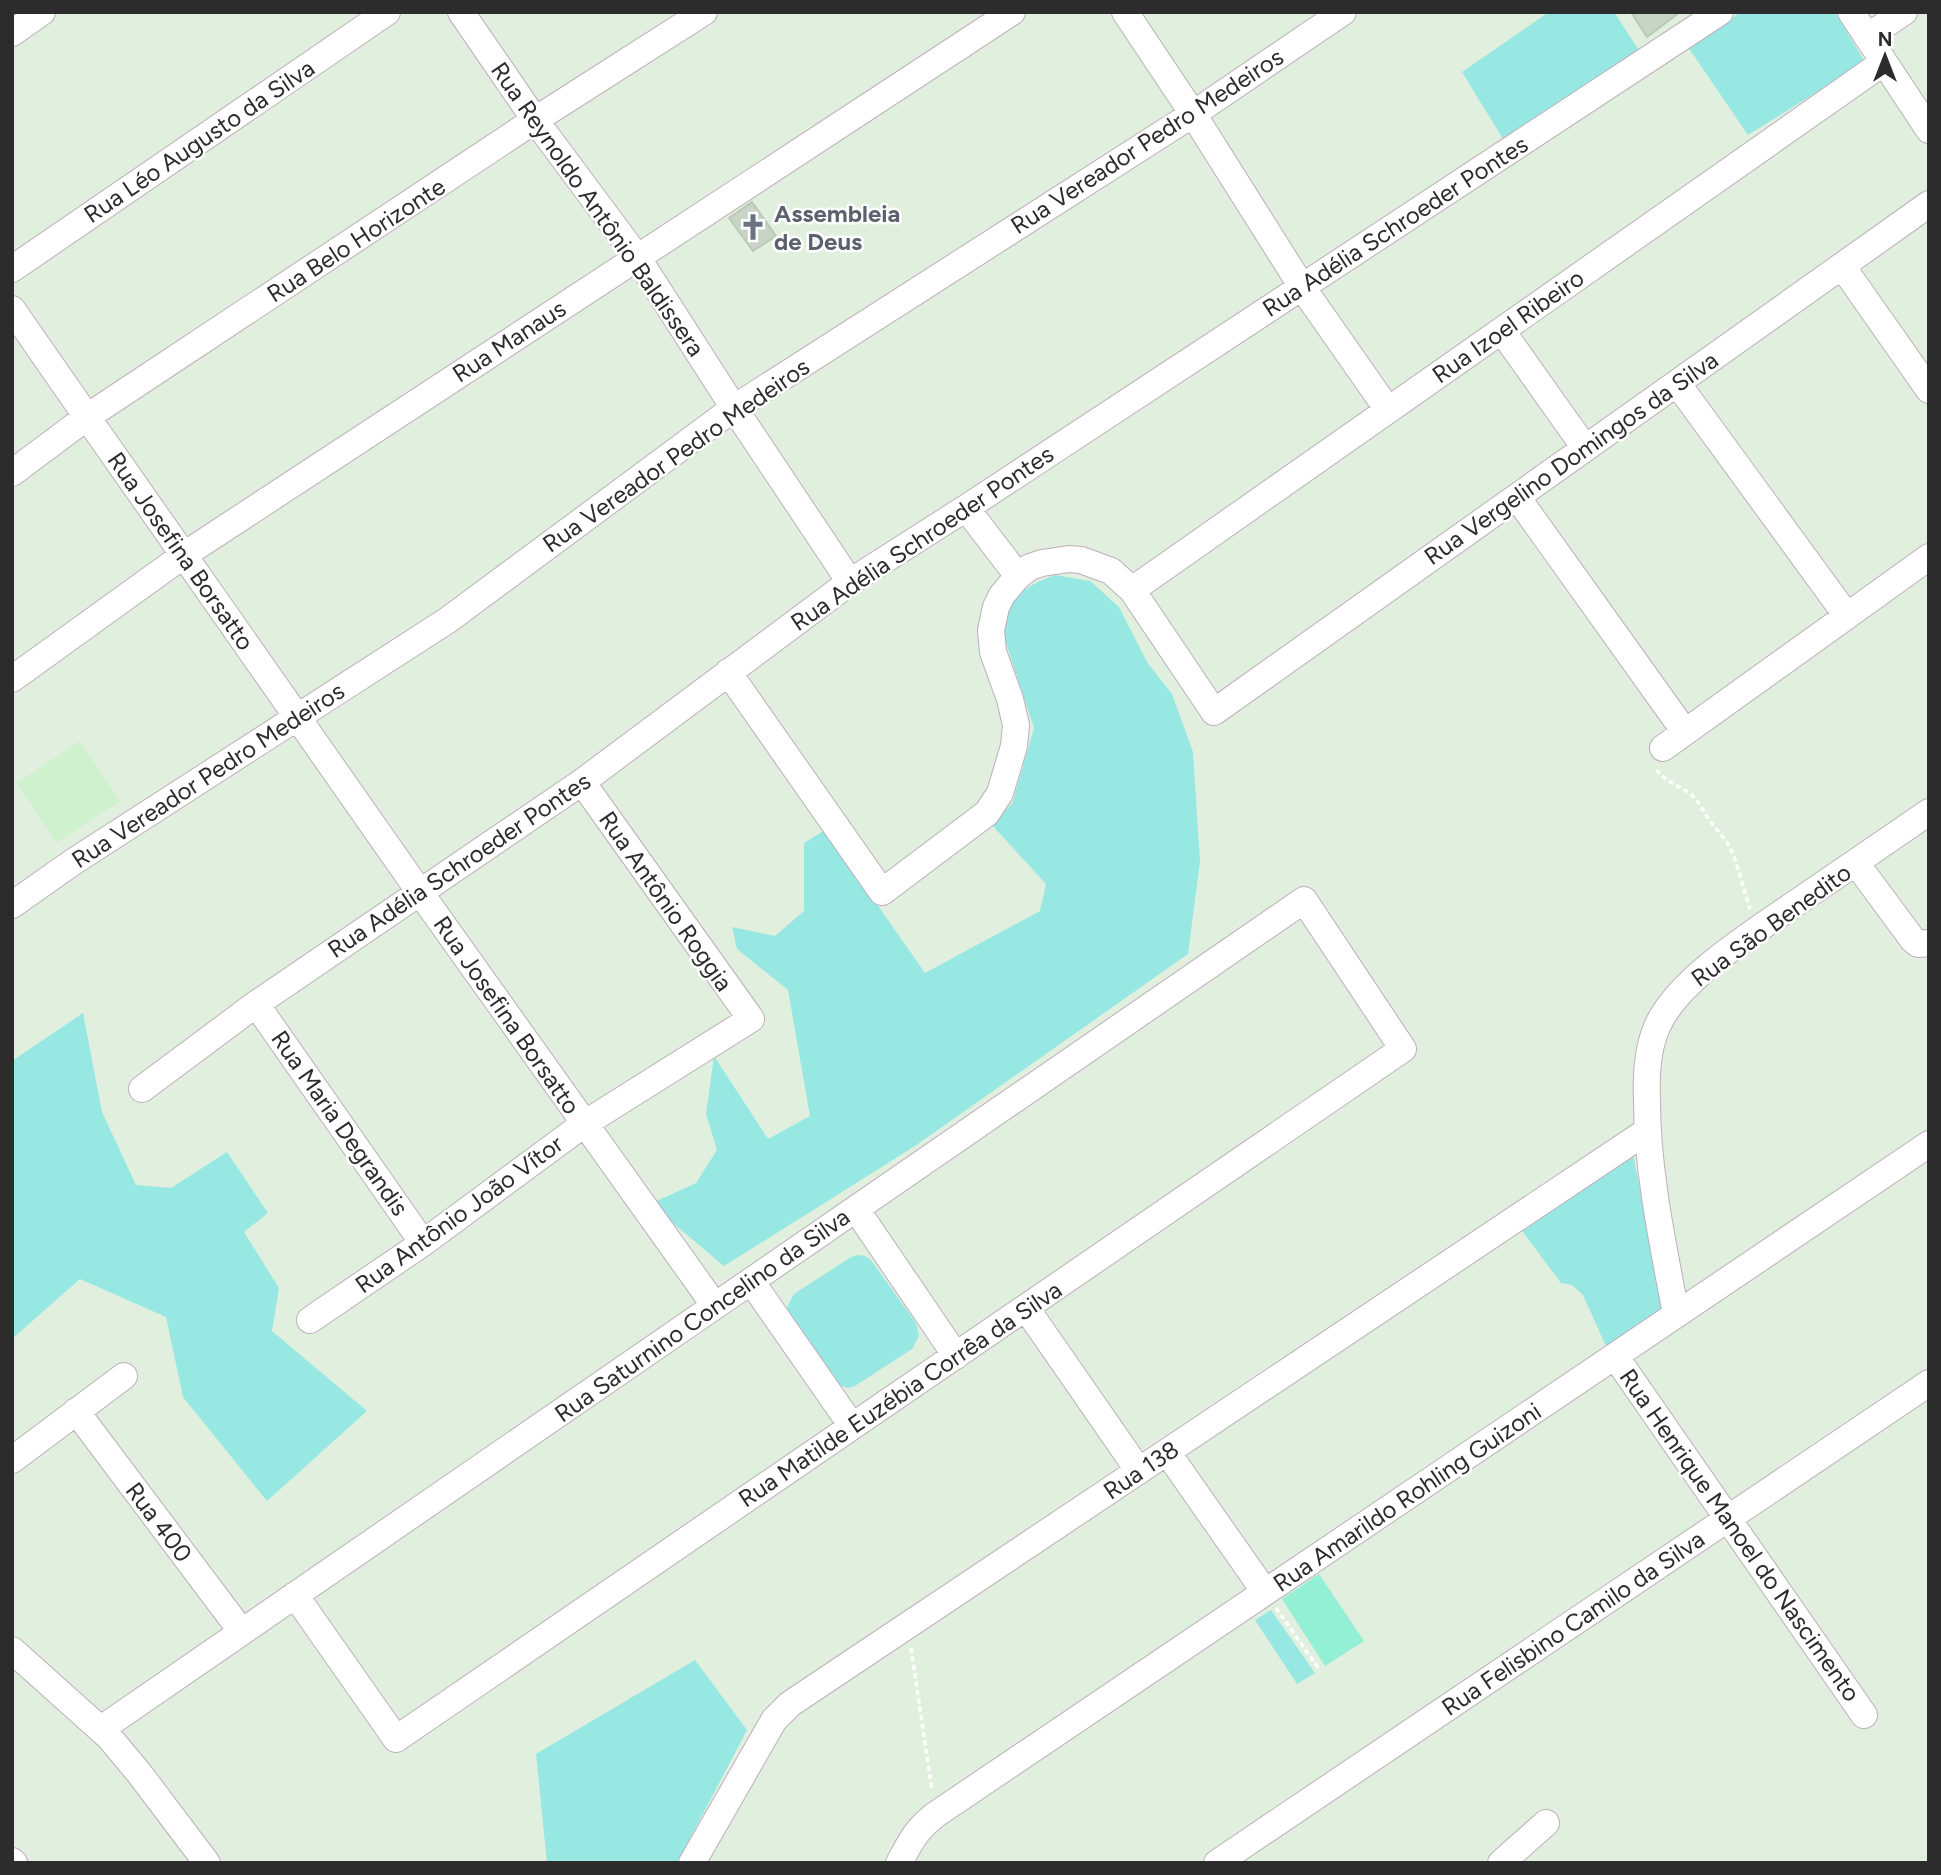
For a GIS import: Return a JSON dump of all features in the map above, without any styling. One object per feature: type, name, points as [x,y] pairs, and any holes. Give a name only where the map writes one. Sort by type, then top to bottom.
[{"type":"street","points":[[12,33],[42,12]]},
{"type":"street","name":"Rua Léo Augusto da Silva","points":[[12,269],[387,12]]},
{"type":"street","name":"Rua Reynoldo Antônio Baldissera","points":[[461,12],[535,120],[637,257],[850,582]]},
{"type":"street","name":"Rua Belo Horizonte","points":[[12,473],[87,418],[535,120],[704,12]]},
{"type":"street","name":"Rua Manaus","points":[[12,679],[184,555],[1012,12]]},
{"type":"street","points":[[1125,12],[1302,287],[1388,410]]},
{"type":"street","name":"Rua Vereador Pedro Medeiros","points":[[12,905],[74,862],[449,620],[734,408],[1192,114],[1343,12]]},
{"type":"street","name":"Rua Adélia Schroeder Pontes","points":[[142,1089],[256,1004],[582,782],[850,582],[1720,12]]},
{"type":"street","points":[[1851,12],[1929,130]]},
{"type":"street","points":[[1867,37],[1904,12]]},
{"type":"street","name":"Rua Izoel Ribeiro","points":[[1132,590],[1884,62]]},
{"type":"street","name":"Rua Vergelino Domingos da Silva","points":[[1132,590],[1214,712],[1929,204]]},
{"type":"street","points":[[1842,266],[1929,390]]},
{"type":"street","name":"Rua Josefina Borsatto","points":[[12,309],[419,891],[715,1306]]},
{"type":"street","points":[[1502,331],[1585,448]]},
{"type":"street","points":[[1677,383],[1847,616]]},
{"type":"street","points":[[1517,497],[1685,732]]},
{"type":"street","points":[[966,508],[1018,576]]},
{"type":"street","points":[[1663,748],[1929,556]]},
{"type":"street","points":[[728,672],[882,892],[987,813],[1000,793],[1014,746],[1016,725],[990,640],[996,607],[1002,595],[1018,576],[1030,567],[1055,560],[1081,560],[1111,571],[1132,590]]},
{"type":"street","name":"Rua Antônio Roggia","points":[[582,782],[751,1019]]},
{"type":"street","name":"Rua São Benedito","points":[[1676,1314],[1647,1131],[1646,1073],[1656,1028],[1667,1006],[1704,970],[1756,931],[1929,812]]},
{"type":"street","points":[[1856,863],[1913,940],[1922,944],[1929,943]]},
{"type":"street","name":"Rua Saturnino Concelino da Silva","points":[[101,1729],[1304,900],[1403,1049]]},
{"type":"street","name":"Rua Maria Degrandis","points":[[256,1004],[423,1243]]},
{"type":"street","name":"Rua Antônio João Vítor","points":[[310,1320],[423,1243],[584,1124],[751,1019]]},
{"type":"street","name":"Rua Matilde Euzébia Corrêa da Silva","points":[[295,1595],[396,1739],[1403,1049]]},
{"type":"street","name":"Rua 138","points":[[692,1863],[774,1720],[790,1704],[1647,1131]]},
{"type":"street","name":"Rua Amarildo Rohling Guizoni","points":[[900,1863],[914,1835],[935,1815],[1929,1144]]},
{"type":"street","points":[[856,1209],[956,1356]]},
{"type":"street","points":[[751,1281],[852,1426]]},
{"type":"street","points":[[1026,1308],[1139,1471]]},
{"type":"street","name":"Rua Henrique Manoel do Nascimento","points":[[1615,1356],[1864,1715]]},
{"type":"street","points":[[12,1460],[124,1376]]},
{"type":"street","name":"Rua Felisbino Camilo da Silva","points":[[1217,1863],[1929,1383]]},
{"type":"street","name":"Rua 400","points":[[76,1411],[242,1632]]},
{"type":"street","points":[[1167,1452],[1265,1592]]},
{"type":"street","points":[[12,1650],[101,1729],[139,1773],[207,1863]]},
{"type":"street","points":[[1501,1863],[1546,1823]]},
{"type":"path","points":[[1663,748],[1655,769],[1698,802],[1727,842],[1734,856],[1756,931]]},
{"type":"path","points":[[1265,1592],[1319,1669]]},
{"type":"path","points":[[908,1625],[935,1815]]},
{"type":"shaded area","points":[[1549,12],[1614,12],[1640,52],[1503,139],[1462,72]]},
{"type":"shaded area","points":[[1741,12],[1835,12],[1865,62],[1748,135],[1688,47]]},
{"type":"shaded area","points":[[1055,575],[1090,581],[1119,607],[1147,662],[1172,694],[1193,752],[1200,861],[1188,954],[915,1146],[724,1266],[650,1204],[696,1183],[717,1150],[706,1114],[714,1056],[768,1139],[810,1116],[788,990],[737,949],[732,927],[775,936],[804,911],[804,843],[825,830],[925,973],[1040,911],[1046,884],[991,824],[1012,804],[1034,728],[1004,637],[1006,611],[1021,592]]},
{"type":"shaded area","points":[[80,741],[120,801],[56,843],[17,783]]},
{"type":"shaded area","points":[[83,1013],[102,1112],[136,1185],[171,1188],[227,1152],[268,1213],[244,1232],[279,1288],[272,1331],[367,1411],[267,1501],[183,1397],[166,1317],[80,1279],[12,1339],[12,1061]]},
{"type":"shaded area","points":[[1632,1149],[1663,1308],[1606,1346],[1583,1295],[1572,1285],[1561,1283],[1517,1224]]},
{"type":"shaded area","points":[[858,1255],[871,1260],[916,1323],[919,1336],[912,1349],[848,1388],[835,1384],[787,1314],[787,1307],[794,1294]]},
{"type":"shaded area","points":[[1319,1574],[1364,1641],[1325,1666],[1282,1599]]},
{"type":"shaded area","points":[[1271,1610],[1315,1673],[1297,1684],[1255,1620]]},
{"type":"shaded area","points":[[695,1660],[747,1730],[677,1863],[547,1863],[536,1754]]},
{"type":"building","points":[[1631,12],[1680,12],[1647,37]]},
{"type":"building","name":"Assembleia de Deus","points":[[752,202],[776,236],[753,251],[729,218]]},
{"type":"place","name":"Assembleia de Deus","points":[[753,227]]}]
